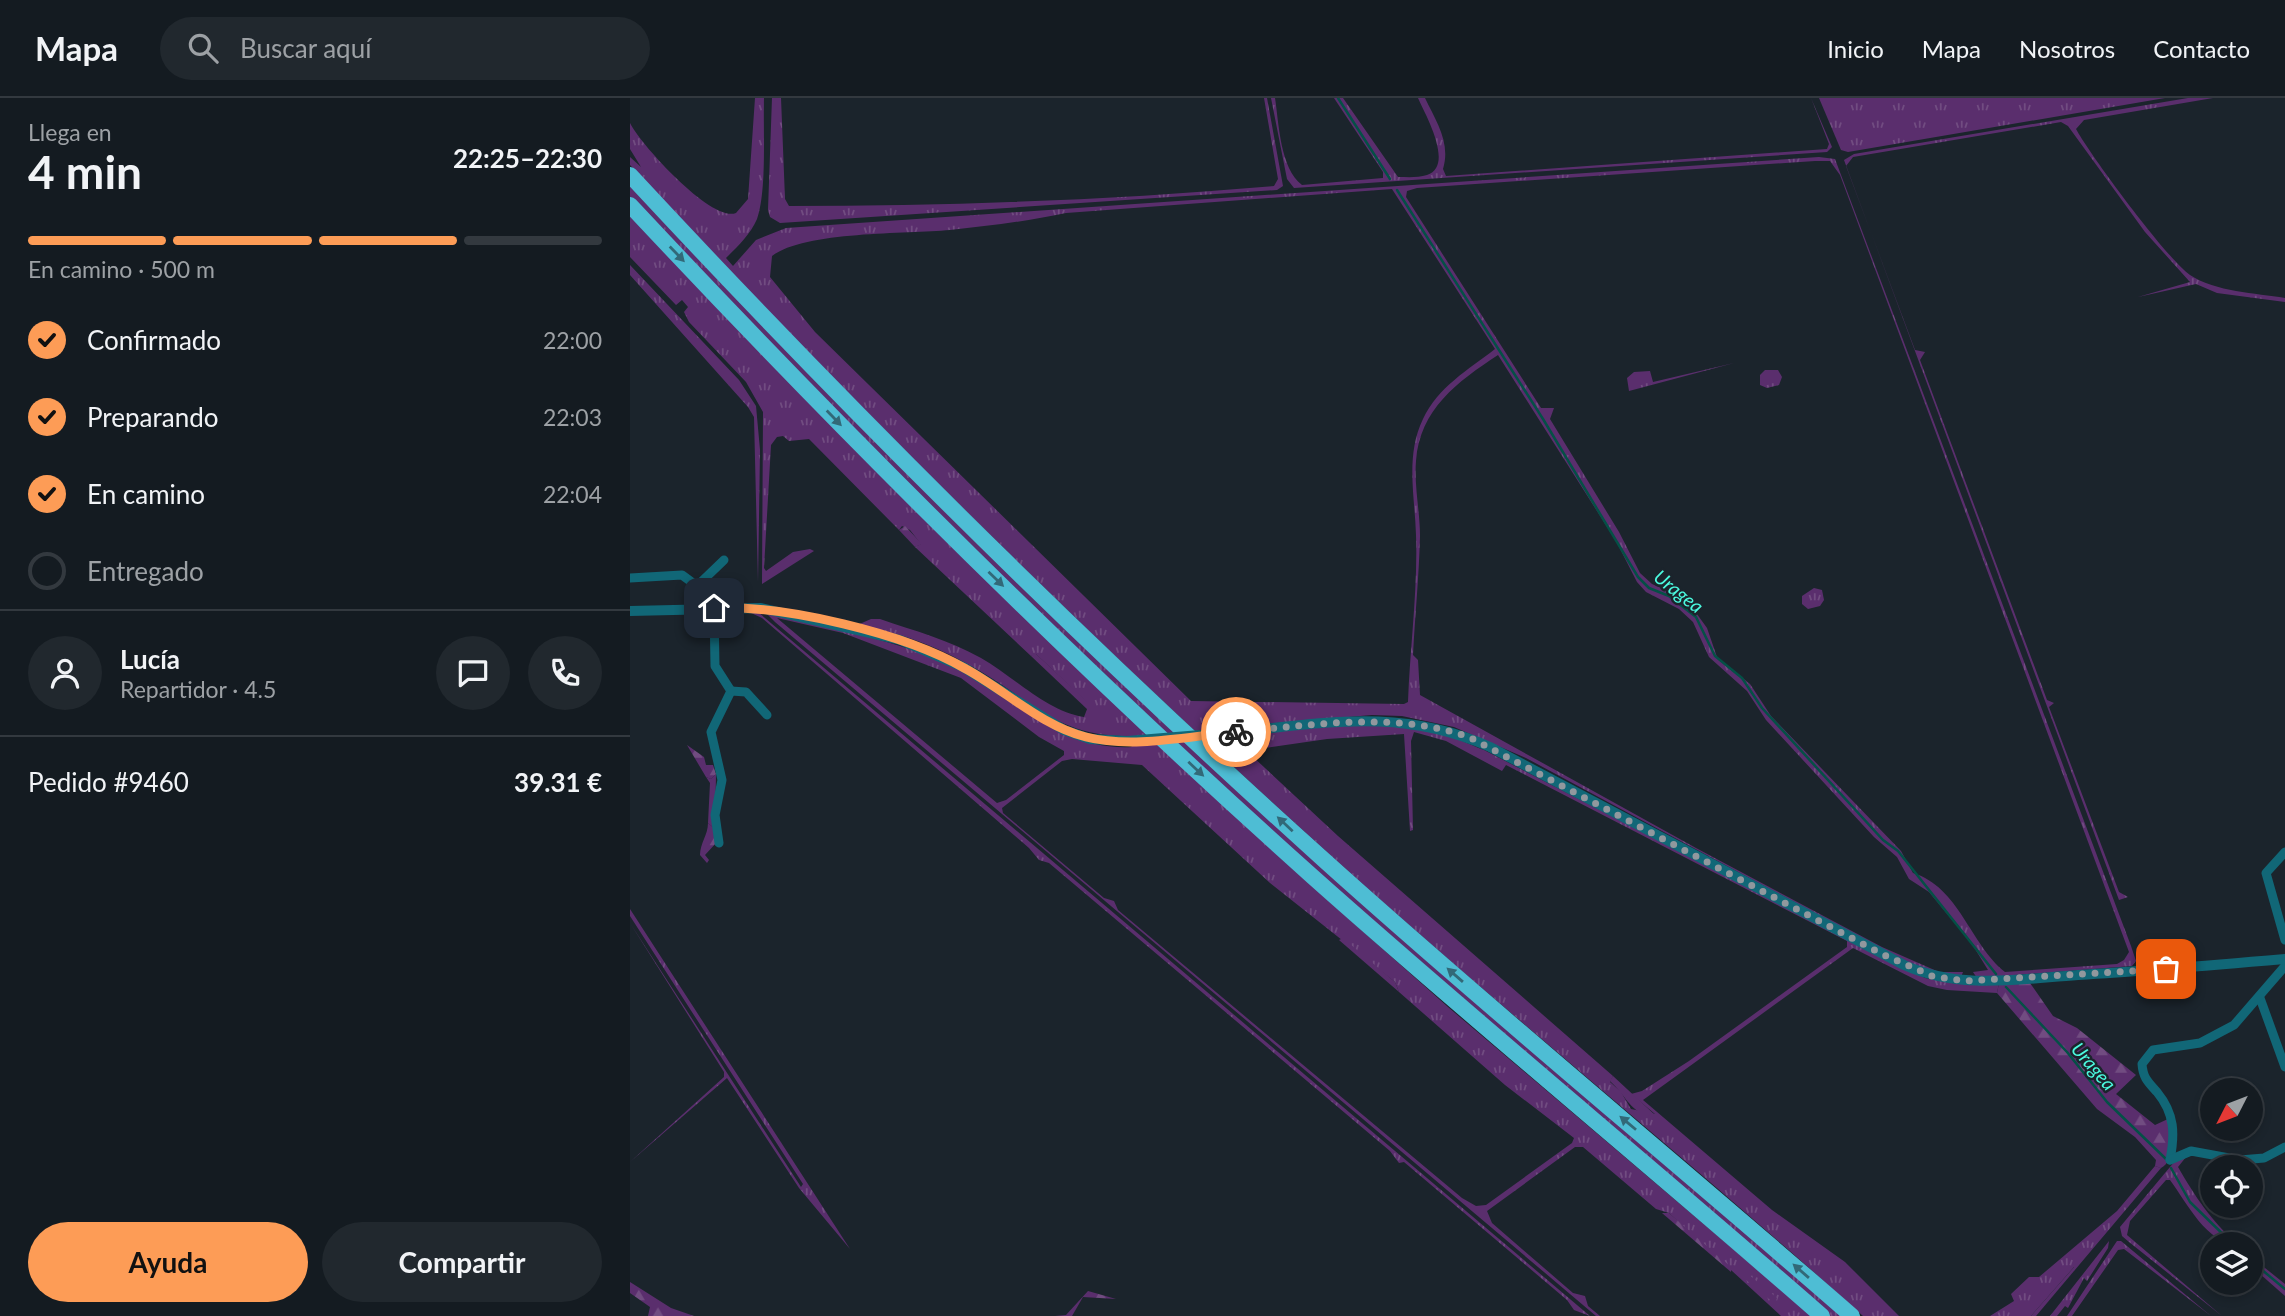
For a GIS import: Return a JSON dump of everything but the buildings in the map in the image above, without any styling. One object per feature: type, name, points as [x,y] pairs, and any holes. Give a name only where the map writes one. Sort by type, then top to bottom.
[{"type":"highway","points":[[630,176],[945,501],[1215,759],[1440,962],[1853,1316]]},
{"type":"highway","points":[[630,205],[930,515],[1199,772],[1413,966],[1822,1316]]},
{"type":"street","points":[[697,586],[724,560]]},
{"type":"street","points":[[630,578],[682,575],[697,586],[714,608],[715,666],[731,691]]},
{"type":"street","points":[[630,611],[714,608],[778,610],[918,646],[963,667],[1064,730],[1090,738],[1127,741],[1378,720],[1428,725],[1462,735],[1905,965],[1949,980],[1982,981],[2285,959]]},
{"type":"street","points":[[731,691],[746,692],[767,715]]},
{"type":"street","points":[[719,843],[715,815],[722,780],[711,732],[731,691]]},
{"type":"street","points":[[2285,852],[2266,873],[2285,940]]},
{"type":"street","points":[[2285,966],[2234,1025],[2200,1043],[2153,1050],[2141,1064],[2144,1078],[2167,1105],[2173,1121],[2170,1160],[2191,1152],[2240,1160],[2264,1158],[2285,1147]]},
{"type":"street","points":[[2260,998],[2285,1068]]},
{"type":"green space","points":[[755,98],[764,98],[762,193],[754,225],[726,258],[733,266],[756,240],[786,228],[1819,157],[1835,159],[2131,946],[2136,961],[2132,966],[1977,978],[1973,972],[1988,970],[1972,944],[1929,892],[1909,879],[1897,857],[1874,837],[1766,720],[1747,691],[1709,657],[1693,622],[1679,609],[1646,592],[1637,582],[1616,541],[1498,355],[1468,376],[1443,399],[1425,426],[1419,443],[1416,470],[1420,536],[1413,655],[1418,660],[1420,695],[1696,848],[1882,947],[1939,972],[1963,972],[1961,977],[1941,975],[1904,961],[1526,758],[1454,727],[1402,716],[1372,715],[1202,729],[1215,741],[1296,729],[1354,725],[1409,727],[1440,733],[1484,750],[1925,978],[1957,984],[1999,983],[1997,993],[1928,986],[1853,948],[1643,1100],[1772,1210],[1845,1262],[1899,1316],[1863,1316],[1402,919],[1245,778],[976,521],[801,345],[630,165],[630,157],[641,167],[630,149],[630,123],[647,147],[678,180],[711,206],[725,213],[736,213],[748,199]],"holes":[[[1830,161],[1840,175],[2129,952],[2124,960],[2117,964],[2005,972],[1982,947],[1942,890],[1913,873],[1901,851],[1771,716],[1750,684],[1717,657],[1707,628],[1694,610],[1672,593],[1652,584],[1640,573],[1619,532],[1550,419],[1554,408],[1541,408],[1406,197],[1407,191],[1417,188]],[[1392,189],[1495,349],[1445,388],[1429,408],[1417,433],[1412,477],[1416,535],[1415,597],[1408,702],[1404,704],[1191,701],[815,332],[770,277],[772,256],[787,248],[831,238],[950,230],[1066,213]],[[1414,732],[1446,741],[1502,771],[1506,765],[1847,941],[1847,947],[1689,1061],[1642,1091],[1631,1094],[1655,1114],[1631,1109],[1621,1092],[1610,1082],[1613,1076],[1338,836],[1251,755],[1251,750],[1327,739],[1404,734],[1410,831],[1413,830],[1411,741]]]},
{"type":"green space","points":[[772,98],[781,98],[785,199],[789,206],[1032,201],[1274,186],[1278,179],[1264,98],[1267,98],[1283,186],[1277,190],[780,223],[770,217],[768,210]]},
{"type":"green space","points":[[1271,98],[1275,98],[1285,157],[1289,168],[1302,185],[1383,178],[1383,172],[1334,98],[1343,98],[1398,177],[1427,175],[1435,170],[1438,161],[1436,139],[1418,98],[1425,98],[1441,132],[1445,150],[1443,169],[1446,176],[1827,149],[1829,144],[1811,98],[1832,147],[1827,152],[1294,188],[1287,179]]},
{"type":"green space","points":[[1819,98],[2165,98],[1848,152],[1841,150]]},
{"type":"green space","points":[[2188,98],[2213,98],[2084,120],[2076,129],[2130,206],[2165,250],[2190,275],[2224,288],[2285,298],[2285,302],[2217,293],[2196,284],[2138,297],[2190,282],[2145,232],[2068,126],[2061,122],[1853,157],[1846,166],[1844,160],[1854,154]]},
{"type":"green space","points":[[630,183],[965,528],[1845,1316],[1830,1316],[1269,830],[958,535],[630,198]]},
{"type":"green space","points":[[630,215],[1323,896],[1448,1007],[1812,1316],[1781,1316],[1669,1213],[1656,1209],[1583,1147],[1575,1147],[1487,1211],[1492,1223],[1573,1293],[1585,1296],[1588,1306],[1600,1316],[1596,1316],[775,622],[767,614],[856,634],[921,653],[966,673],[1055,729],[1104,746],[1132,747],[1122,736],[1085,731],[1054,719],[980,671],[928,645],[892,633],[855,626],[871,619],[880,619],[944,641],[981,658],[1044,701],[1070,714],[1084,717],[1089,704],[1036,654],[1031,656],[915,547],[921,544],[910,530],[902,526],[899,530],[809,439],[789,441],[783,436],[777,437],[771,445],[764,568],[766,571],[793,552],[810,549],[814,551],[762,584],[763,412],[746,382],[689,322],[684,312],[688,307],[682,300],[676,305],[630,257]],"holes":[[[777,618],[843,633],[961,678],[1039,737],[1064,751],[1064,755],[1006,800],[997,803]],[[1072,759],[1142,765],[1270,883],[1395,982],[1399,992],[1505,1085],[1574,1138],[1572,1143],[1486,1205],[1476,1206],[1462,1198],[1118,910],[1114,901],[1104,898],[1003,813],[1002,808],[1062,761]]]},
{"type":"green space","points":[[1871,234],[1915,350],[1925,352],[1920,360],[2047,700],[2054,703],[2049,707],[2119,892],[2128,897],[2119,900]]},
{"type":"green space","points":[[630,265],[739,380],[756,406],[760,450],[758,582],[754,417],[630,275]]},
{"type":"green space","points":[[1734,363],[1629,391],[1627,378],[1634,372],[1650,371],[1653,382]]},
{"type":"green space","points":[[1765,370],[1778,370],[1782,377],[1779,385],[1767,388],[1760,385],[1760,375]]},
{"type":"green space","points":[[905,526],[922,544],[915,547],[899,530]]},
{"type":"green space","points":[[1814,588],[1822,590],[1824,600],[1820,606],[1808,609],[1802,604],[1802,596]]},
{"type":"green space","points":[[749,612],[758,612],[1590,1316],[1574,1310],[1567,1300],[1404,1162],[1399,1163],[1390,1151],[1049,863],[1039,860],[1029,848],[762,618]]},
{"type":"green space","points":[[1035,653],[1090,704],[1088,710],[1031,656]]},
{"type":"green space","points":[[687,745],[704,757],[706,765],[713,765],[716,774],[711,779],[706,777]]},
{"type":"green space","points":[[716,774],[715,829],[708,823],[710,783],[706,777],[711,779]]},
{"type":"green space","points":[[708,823],[715,829],[716,843],[705,855],[709,860],[707,863],[700,855]]},
{"type":"green space","points":[[630,909],[850,1249],[799,1188],[727,1078],[630,1162],[724,1077],[724,1072],[630,923],[801,1187],[803,1184],[630,916]]},
{"type":"green space","points":[[1343,938],[1395,982],[1399,992],[1339,940]]},
{"type":"green space","points":[[2028,980],[2053,1016],[2077,1028],[2136,1075],[2116,1094],[2155,1125],[2168,1119],[2171,1153],[2161,1168],[2155,1166],[2156,1160],[2135,1137],[2097,1109],[1997,993],[1999,983]]},
{"type":"green space","points":[[1613,1076],[1655,1115],[1649,1118],[1631,1106],[1610,1081]]},
{"type":"green space","points":[[2186,1157],[2178,1167],[2200,1202],[2200,1218],[2212,1218],[2225,1232],[2207,1230],[2170,1180],[2166,1180],[2130,1221],[2127,1235],[2222,1316],[2122,1236],[2120,1227],[2175,1161]]},
{"type":"green space","points":[[2155,1166],[2161,1168],[2074,1271],[2074,1267],[2031,1316],[1990,1316],[2014,1301],[2011,1294],[2029,1277],[2039,1277],[2117,1211]]},
{"type":"green space","points":[[1662,1213],[1669,1213],[1731,1267],[1731,1272]]},
{"type":"green space","points":[[2109,1241],[2108,1248],[2087,1281],[2084,1278],[2068,1308],[2065,1306],[2057,1316],[2050,1316]]},
{"type":"green space","points":[[2117,1241],[2121,1241],[2211,1316],[2124,1249],[2118,1250],[2072,1316],[2067,1316]]},
{"type":"green space","points":[[2075,1266],[2074,1271],[2036,1316],[2031,1316]]},
{"type":"green space","points":[[2263,1266],[2285,1284],[2285,1296],[2263,1277]]},
{"type":"green space","points":[[1742,1269],[1777,1298],[1775,1304],[1740,1275],[1738,1270]]},
{"type":"green space","points":[[630,1282],[671,1308],[694,1316],[648,1316],[650,1307],[630,1293]]},
{"type":"green space","points":[[1088,1291],[1116,1299],[1083,1297],[1072,1316],[1055,1316],[1066,1315]]},
{"type":"waterway","name":"Uragea","points":[[1338,98],[1390,179]]},
{"type":"waterway","name":"Uragea","points":[[1397,190],[1543,419],[1638,577],[1649,588],[1669,596],[1696,617],[1715,656],[1742,678],[1762,708],[1883,840],[1898,851],[1996,974]]},
{"type":"waterway","name":"Uragea","points":[[2006,987],[2067,1052],[2107,1102],[2166,1159]]},
{"type":"waterway","name":"Uragea","points":[[2171,1168],[2190,1202],[2221,1232]]},
{"type":"waterway","name":"Uragea","points":[[2263,1271],[2285,1289]]},
{"type":"way so far","points":[[1236,732],[1378,720],[1428,725],[1469,737],[1882,954],[1932,976],[1949,980],[1982,981],[2166,969]]},
{"type":"route","points":[[714,608],[754,607],[778,610],[918,646],[947,658],[1050,723],[1077,735],[1107,741],[1127,741],[1236,732]]}]
